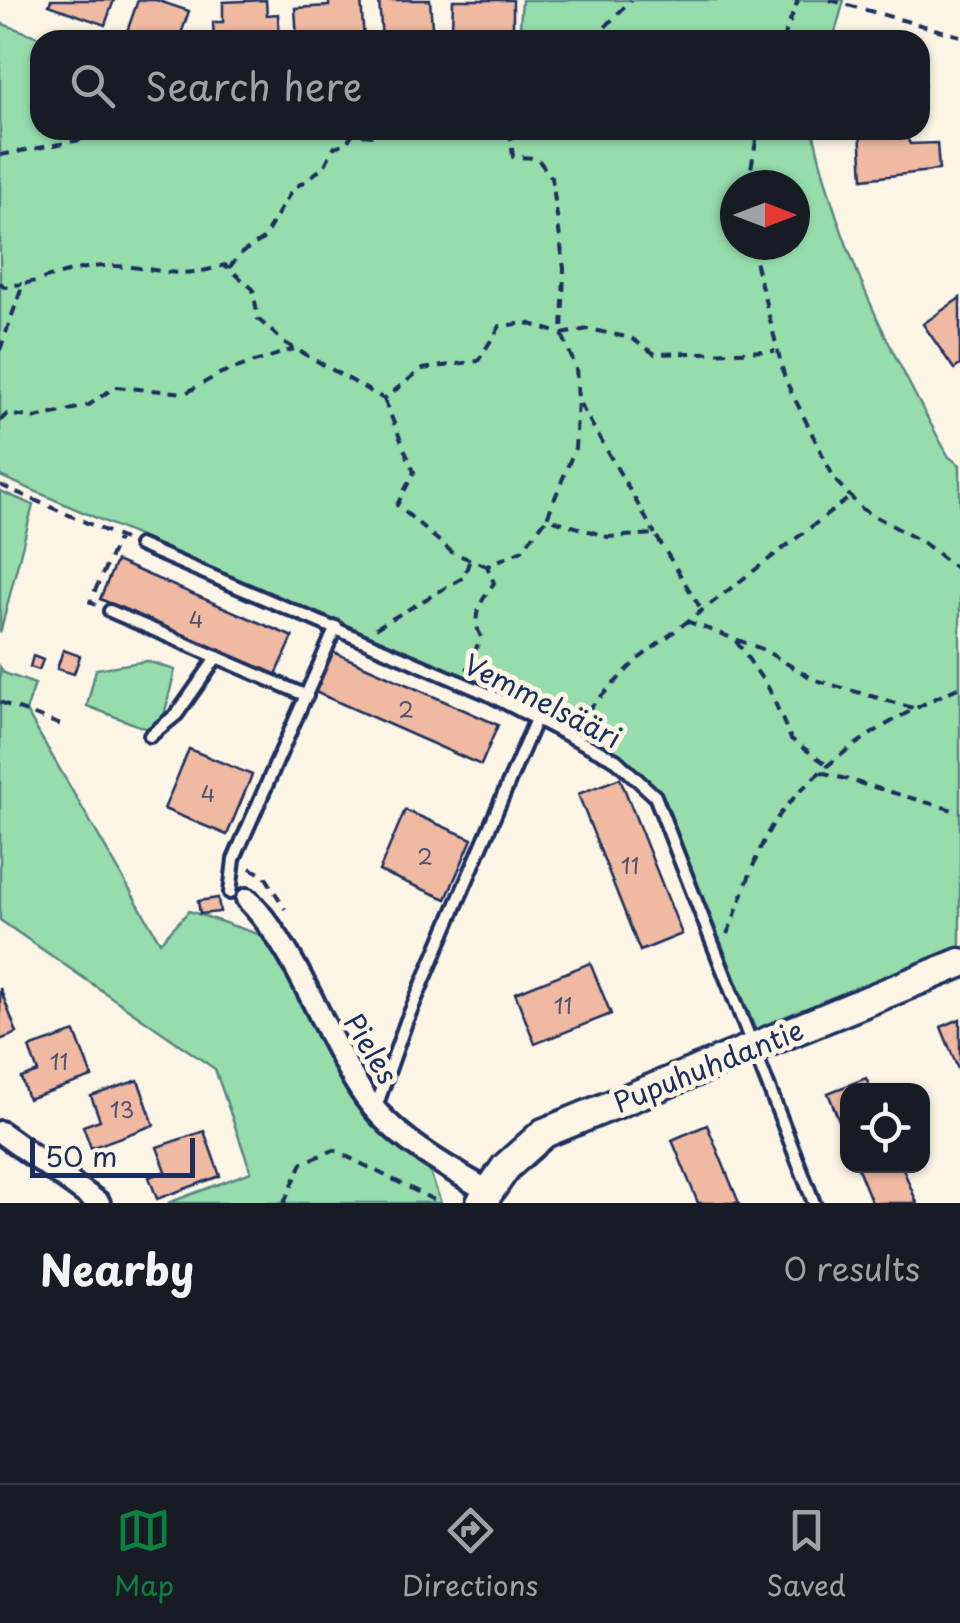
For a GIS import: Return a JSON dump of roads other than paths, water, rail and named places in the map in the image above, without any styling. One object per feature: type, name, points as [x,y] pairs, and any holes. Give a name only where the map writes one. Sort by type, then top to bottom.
[{"type":"street","name":"Pieles","points":[[238,896],[276,929],[362,1094],[408,1140],[484,1197]]},
{"type":"street","name":"Pupuhuhdantie","points":[[484,1197],[506,1167],[544,1133],[960,963]]},
{"type":"street","points":[[0,1132],[100,1203]]},
{"type":"lane","name":"Vemmelsääri","points":[[139,544],[536,719],[616,760],[655,796],[750,1048],[814,1203]]},
{"type":"lane","points":[[110,610],[307,696]]},
{"type":"lane","points":[[238,896],[234,859],[339,629]]},
{"type":"lane","points":[[150,736],[177,714],[217,657]]},
{"type":"lane","points":[[376,1107],[406,1022],[536,719]]}]
